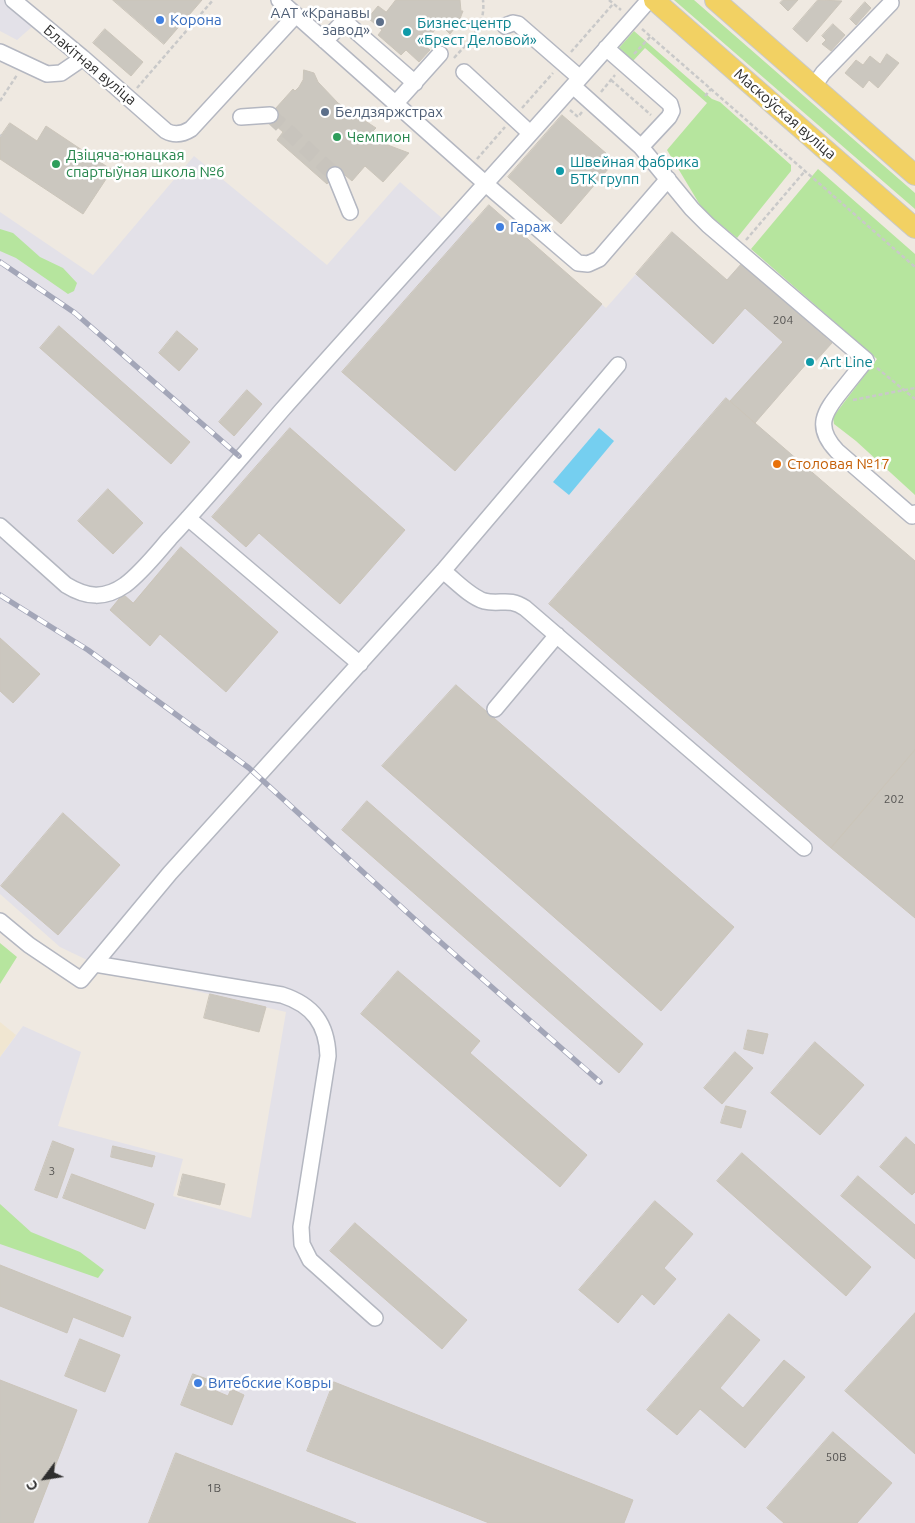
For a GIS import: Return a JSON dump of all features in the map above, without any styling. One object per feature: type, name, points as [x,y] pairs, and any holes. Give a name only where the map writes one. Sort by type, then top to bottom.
[{"type":"main road","name":"Маскоўская вуліца","points":[[654,0],[915,228]]},
{"type":"main road","points":[[716,0],[915,175]]},
{"type":"street","name":"Блакітная вуліца","points":[[13,0],[170,134],[181,134],[191,129],[296,15]]},
{"type":"street","points":[[279,0],[574,261],[588,264],[599,259],[668,179]]},
{"type":"street","points":[[0,526],[66,585],[85,594],[107,594],[126,584],[188,518],[282,410],[649,0]]},
{"type":"street","points":[[814,86],[822,73],[891,3]]},
{"type":"street","points":[[325,42],[344,21],[415,83]]},
{"type":"street","points":[[505,26],[513,23],[518,24],[562,63],[591,102],[641,146],[708,225],[866,360],[830,404],[824,417],[824,432],[831,445],[914,516]]},
{"type":"street","points":[[606,48],[670,104],[671,115],[641,146]]},
{"type":"street","points":[[0,52],[46,74],[61,73],[83,58]]},
{"type":"street","points":[[396,103],[440,54]]},
{"type":"street","points":[[464,72],[530,134]]},
{"type":"street","points":[[241,118],[270,114]]},
{"type":"street","points":[[335,174],[350,212]]},
{"type":"street","points":[[0,921],[29,945],[82,980],[170,873],[444,571],[618,365]]},
{"type":"street","points":[[188,518],[360,664]]},
{"type":"street","points":[[444,571],[476,597],[490,602],[505,600],[520,604],[804,848]]},
{"type":"street","points":[[495,709],[558,636]]},
{"type":"street","points":[[95,964],[282,995],[302,1003],[320,1020],[328,1044],[328,1056],[301,1227],[302,1244],[305,1252],[315,1265],[375,1318]]},
{"type":"path","points":[[135,90],[213,0]]},
{"type":"path","points":[[440,54],[451,60],[474,36],[481,23],[483,0]]},
{"type":"path","points":[[469,168],[613,4]]},
{"type":"path","points":[[632,20],[915,267]]},
{"type":"path","points":[[563,105],[578,117],[650,37]]},
{"type":"path","points":[[611,80],[662,125]]},
{"type":"path","points":[[705,96],[711,89]]},
{"type":"path","points":[[741,246],[805,172]]},
{"type":"path","points":[[866,360],[915,399]]},
{"type":"path","points":[[830,404],[915,388]]},
{"type":"shaded area","points":[[0,0],[5,0],[34,25],[17,40],[0,31]]},
{"type":"shaded area","points":[[194,156],[327,265],[400,182],[443,219],[454,206],[473,223],[489,205],[606,308],[673,232],[726,280],[742,263],[832,343],[811,366],[807,363],[755,423],[915,561],[915,1523],[0,1523],[0,1057],[23,1026],[81,1052],[58,1126],[183,1159],[173,1196],[251,1218],[286,1012],[110,971],[60,947],[0,894],[0,212],[93,275]]},
{"type":"shaded area","points":[[0,1022],[16,1035],[0,1057]]},
{"type":"green space","points":[[674,0],[694,0],[915,193],[915,209]]},
{"type":"green space","points":[[634,31],[712,99],[720,102],[791,165],[791,171],[737,238],[703,210],[667,150],[707,103],[645,48],[633,61],[619,48]]},
{"type":"green space","points":[[818,169],[915,254],[915,495],[856,441],[834,424],[833,417],[877,359],[751,249]]},
{"type":"green space","points":[[0,229],[13,233],[40,257],[63,268],[77,283],[74,291],[68,294],[16,258],[0,251]]},
{"type":"green space","points":[[0,943],[17,957],[0,984]]},
{"type":"green space","points":[[0,1204],[31,1232],[80,1252],[104,1270],[98,1278],[0,1244]]},
{"type":"water","points":[[599,428],[614,441],[569,495],[553,482]]},
{"type":"building","name":"Корона","points":[[113,0],[202,0],[164,44]]},
{"type":"building","name":"Бизнес-центр «Брест Деловой»","points":[[396,0],[460,0],[461,11],[463,11],[458,24],[450,34],[440,24],[423,44],[430,50],[419,62],[406,50],[401,55],[378,35],[382,30],[368,18],[378,6],[386,12]]},
{"type":"building","points":[[783,0],[798,0],[788,11],[780,3]]},
{"type":"building","points":[[818,0],[842,1],[807,42],[793,29]]},
{"type":"building","points":[[865,2],[871,8],[856,25],[850,19]]},
{"type":"building","points":[[833,24],[845,35],[831,51],[822,44],[826,40],[822,36]]},
{"type":"building","points":[[105,29],[143,62],[131,76],[93,43]]},
{"type":"building","points":[[887,54],[899,63],[878,88],[869,80],[863,88],[845,73],[856,60],[863,65],[870,56],[880,64]]},
{"type":"building","points":[[304,70],[314,73],[318,82],[338,103],[376,128],[373,131],[384,139],[382,142],[409,153],[383,182],[365,166],[352,181],[339,170],[327,184],[277,140],[283,132],[267,118],[293,89],[295,91],[299,87],[303,80]]},
{"type":"building","name":"Швейная фабрика БТК групп","points":[[562,115],[615,161],[561,224],[508,177]]},
{"type":"building","name":"Дзіцяча-юнацкая спартыўная школа №6","points":[[10,123],[37,141],[46,126],[112,170],[83,214],[0,159],[0,137]]},
{"type":"building","points":[[489,205],[602,304],[455,471],[342,372]]},
{"type":"building","points":[[672,232],[727,280],[742,263],[832,343],[811,366],[807,363],[755,423],[730,401],[783,342],[745,308],[713,344],[636,274]]},
{"type":"building","points":[[59,326],[190,442],[171,464],[40,348]]},
{"type":"building","points":[[177,331],[198,349],[179,371],[159,353]]},
{"type":"building","points":[[247,390],[262,404],[234,436],[219,422]]},
{"type":"building","points":[[726,398],[915,561],[915,750],[831,848],[549,604]]},
{"type":"building","points":[[290,428],[405,530],[340,604],[259,533],[246,547],[212,517]]},
{"type":"building","points":[[108,489],[143,523],[113,554],[78,521]]},
{"type":"building","points":[[181,547],[278,632],[226,692],[160,634],[150,646],[110,610],[123,594],[133,603]]},
{"type":"building","points":[[0,638],[40,674],[13,703],[0,691]]},
{"type":"building","points":[[456,685],[734,927],[661,1011],[382,766]]},
{"type":"building","points":[[915,750],[915,918],[831,848]]},
{"type":"building","points":[[367,801],[643,1044],[619,1073],[342,830]]},
{"type":"building","points":[[63,813],[120,865],[58,935],[1,886]]},
{"type":"building","points":[[398,971],[480,1041],[470,1053],[587,1155],[560,1187],[361,1014]]},
{"type":"building","points":[[210,994],[266,1007],[259,1032],[204,1018]]},
{"type":"building","points":[[748,1030],[768,1034],[763,1054],[744,1049]]},
{"type":"building","points":[[815,1042],[864,1085],[820,1135],[771,1093]]},
{"type":"building","points":[[735,1052],[753,1068],[722,1104],[704,1088]]},
{"type":"building","points":[[726,1106],[746,1111],[741,1128],[721,1123]]},
{"type":"building","points":[[906,1137],[915,1145],[915,1192],[912,1195],[880,1167]]},
{"type":"building","points":[[53,1141],[74,1149],[57,1198],[35,1190]]},
{"type":"building","points":[[113,1146],[155,1156],[152,1167],[111,1157]]},
{"type":"building","points":[[742,1153],[871,1267],[846,1296],[717,1181]]},
{"type":"building","points":[[72,1174],[154,1204],[145,1229],[63,1198]]},
{"type":"building","points":[[183,1174],[225,1184],[220,1205],[178,1195]]},
{"type":"building","points":[[858,1176],[915,1225],[915,1259],[841,1196]]},
{"type":"building","points":[[655,1201],[693,1234],[664,1268],[676,1279],[654,1305],[642,1294],[618,1323],[579,1290]]},
{"type":"building","points":[[355,1223],[467,1320],[442,1349],[330,1251]]},
{"type":"building","points":[[0,1265],[131,1317],[123,1337],[73,1317],[67,1333],[0,1306]]},
{"type":"building","points":[[915,1313],[915,1454],[845,1391]]},
{"type":"building","points":[[729,1314],[760,1340],[720,1388],[743,1408],[784,1360],[805,1377],[745,1448],[700,1409],[677,1435],[647,1410]]},
{"type":"building","points":[[80,1339],[120,1355],[105,1392],[65,1376]]},
{"type":"building","points":[[193,1374],[207,1379],[204,1386],[228,1396],[231,1389],[244,1395],[232,1425],[181,1405]]},
{"type":"building","points":[[0,1380],[77,1410],[33,1523],[0,1523]]},
{"type":"building","points":[[334,1382],[633,1500],[624,1523],[489,1523],[307,1451]]},
{"type":"building","points":[[833,1432],[892,1483],[857,1523],[784,1523],[767,1508]]},
{"type":"building","points":[[176,1453],[356,1523],[149,1523]]},
{"type":"tunnel","points":[[270,115],[335,175]]},
{"type":"railway","points":[[0,262],[75,313],[239,456]]},
{"type":"railway","points":[[0,595],[88,650],[249,768],[421,925],[600,1082]]},
{"type":"place","name":"Корона","points":[[160,20]]},
{"type":"place","name":"ААТ «Кранавы завод»","points":[[380,22]]},
{"type":"place","name":"Бизнес-центр «Брест Деловой»","points":[[407,32]]},
{"type":"place","name":"Белдзяржстрах","points":[[325,112]]},
{"type":"place","name":"Чемпион","points":[[337,137]]},
{"type":"place","name":"Дзіцяча-юнацкая спартыўная школа №6","points":[[56,164]]},
{"type":"place","name":"Швейная фабрика БТК групп","points":[[560,171]]},
{"type":"place","name":"Гараж","points":[[500,227]]},
{"type":"place","name":"Art Line","points":[[810,362]]},
{"type":"place","name":"Столовая №17","points":[[777,464]]},
{"type":"place","name":"Витебские Ковры","points":[[198,1383]]}]
